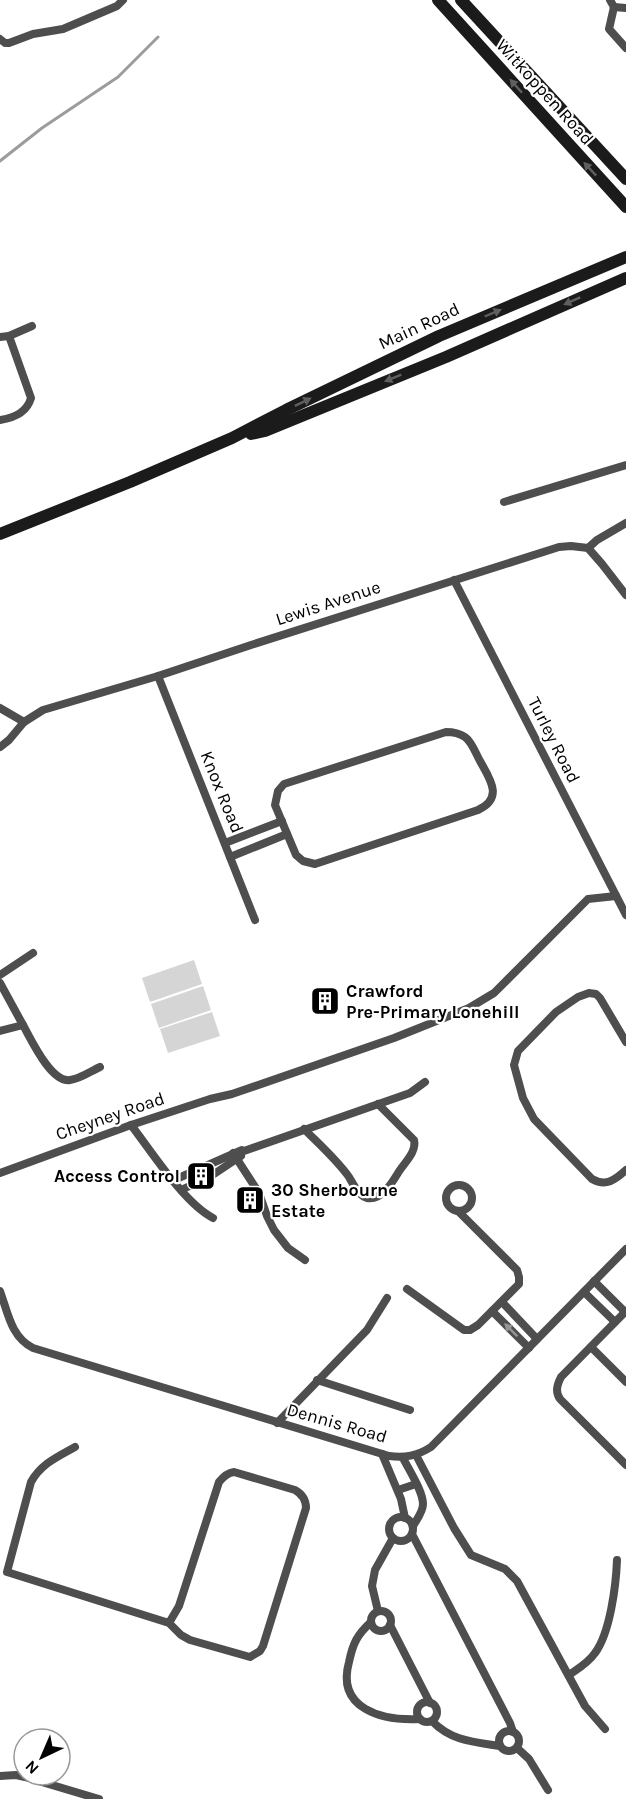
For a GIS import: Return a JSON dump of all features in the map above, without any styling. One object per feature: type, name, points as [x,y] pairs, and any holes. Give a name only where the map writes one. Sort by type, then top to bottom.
[{"type":"main road","name":"Witkoppen Road","points":[[439,0],[626,207]]},
{"type":"main road","name":"Witkoppen Road","points":[[464,1],[626,179]]},
{"type":"main road","points":[[605,265],[626,246]]},
{"type":"main road","name":"Main Road","points":[[0,534],[232,438],[439,336],[626,257]]},
{"type":"main road","name":"Main Road","points":[[232,438],[265,431],[446,357],[626,278]]},
{"type":"street","points":[[0,39],[9,43],[33,34],[63,29],[117,6],[123,0]]},
{"type":"street","points":[[450,14],[464,1]]},
{"type":"street","points":[[626,8],[612,3],[609,29],[626,48]]},
{"type":"street","points":[[0,420],[12,417],[29,406],[31,398],[5,337],[32,326]]},
{"type":"street","points":[[504,502],[626,465]]},
{"type":"street","points":[[626,523],[588,548],[626,595]]},
{"type":"street","name":"Lewis Avenue","points":[[0,747],[24,722],[43,710],[158,676],[560,547],[588,548]]},
{"type":"street","name":"Turley Road","points":[[454,580],[626,915]]},
{"type":"street","name":"Knox Road","points":[[158,676],[255,920]]},
{"type":"street","points":[[0,708],[24,722]]},
{"type":"street","points":[[446,732],[458,734],[469,740],[493,785],[491,798],[482,808],[315,864],[299,859],[287,834],[275,801],[278,791],[288,782],[446,732]]},
{"type":"street","points":[[225,843],[282,821]]},
{"type":"street","points":[[230,857],[287,834]]},
{"type":"street","name":"Cheyney Road","points":[[0,1173],[131,1125],[232,1094],[394,1038],[469,1008],[494,993],[588,899],[616,896]]},
{"type":"street","points":[[0,975],[33,953]]},
{"type":"street","points":[[0,983],[51,1072],[61,1079],[72,1080],[100,1067]]},
{"type":"street","points":[[626,1042],[600,998],[596,994],[589,993],[578,997],[556,1012],[518,1051],[514,1065],[523,1098],[534,1119],[592,1179],[606,1184],[613,1182],[626,1170]]},
{"type":"street","points":[[0,1032],[23,1025]]},
{"type":"street","points":[[181,1190],[211,1176],[242,1150],[410,1093],[425,1082]]},
{"type":"street","points":[[304,1129],[342,1169],[359,1192],[365,1197],[374,1197],[388,1187],[415,1146],[414,1140],[378,1104]]},
{"type":"street","points":[[131,1125],[181,1190],[197,1208],[213,1218]]},
{"type":"street","points":[[174,1180],[235,1156]]},
{"type":"street","points":[[235,1156],[259,1193],[274,1230],[288,1248],[305,1260]]},
{"type":"street","points":[[406,1289],[464,1330],[470,1330],[475,1328],[519,1284],[517,1270],[458,1211]]},
{"type":"street","name":"Dennis Road","points":[[0,1291],[14,1331],[19,1338],[33,1348],[277,1423],[403,1458],[416,1455],[431,1447],[626,1249]]},
{"type":"street","points":[[594,1281],[625,1311],[561,1377],[557,1395],[626,1465]]},
{"type":"street","points":[[584,1292],[615,1322]]},
{"type":"street","points":[[277,1423],[367,1330],[387,1298]]},
{"type":"street","points":[[502,1302],[537,1339]]},
{"type":"street","points":[[492,1311],[529,1348]]},
{"type":"street","points":[[591,1347],[626,1382]]},
{"type":"street","points":[[317,1380],[410,1410]]},
{"type":"street","points":[[75,1447],[47,1462],[35,1474],[4,1575],[169,1623],[190,1640],[250,1657],[260,1651],[266,1636],[306,1508],[302,1496],[295,1490],[234,1472],[222,1478],[179,1606],[169,1623]]},
{"type":"street","points":[[382,1454],[398,1490],[405,1518]]},
{"type":"street","points":[[416,1455],[454,1528],[471,1555],[505,1569],[517,1581],[585,1706],[605,1729]]},
{"type":"street","points":[[403,1458],[423,1502],[413,1530],[404,1541],[396,1540],[389,1531],[391,1523],[397,1518],[405,1518],[411,1522],[413,1530],[513,1732],[519,1739],[517,1748]]},
{"type":"street","points":[[398,1490],[416,1485]]},
{"type":"street","points":[[378,1611],[372,1586],[375,1570],[393,1538]]},
{"type":"street","points":[[569,1675],[586,1663],[597,1651],[606,1629],[616,1584],[617,1560]]},
{"type":"street","points":[[371,1622],[356,1637],[345,1675],[349,1691],[356,1704],[366,1711],[400,1720],[432,1721],[437,1709],[430,1702],[390,1625],[389,1616],[378,1611],[372,1615],[371,1622],[380,1632],[387,1630],[390,1625]]},
{"type":"street","points":[[420,1719],[417,1713],[418,1706],[424,1702],[430,1702]]},
{"type":"street","points":[[432,1721],[441,1730],[463,1741],[500,1746],[508,1752],[517,1748]]},
{"type":"street","points":[[500,1746],[501,1736],[506,1731],[513,1732]]},
{"type":"street","points":[[517,1748],[529,1759],[548,1790]]},
{"type":"street","points":[[0,1776],[25,1777],[99,1799]]},
{"type":"shaded area","points":[[194,960],[202,984],[150,1002],[142,978]]},
{"type":"shaded area","points":[[203,986],[211,1010],[159,1028],[151,1004]]},
{"type":"shaded area","points":[[212,1012],[220,1036],[168,1053],[160,1029]]},
{"type":"waterway","points":[[0,161],[42,128],[118,77],[158,37]]},
{"type":"place","name":"Crawford Pre-Primary Lonehill","points":[[325,1001]]},
{"type":"place","name":"Access Control","points":[[201,1176]]},
{"type":"place","name":"30 Sherbourne Estate","points":[[250,1200]]}]
